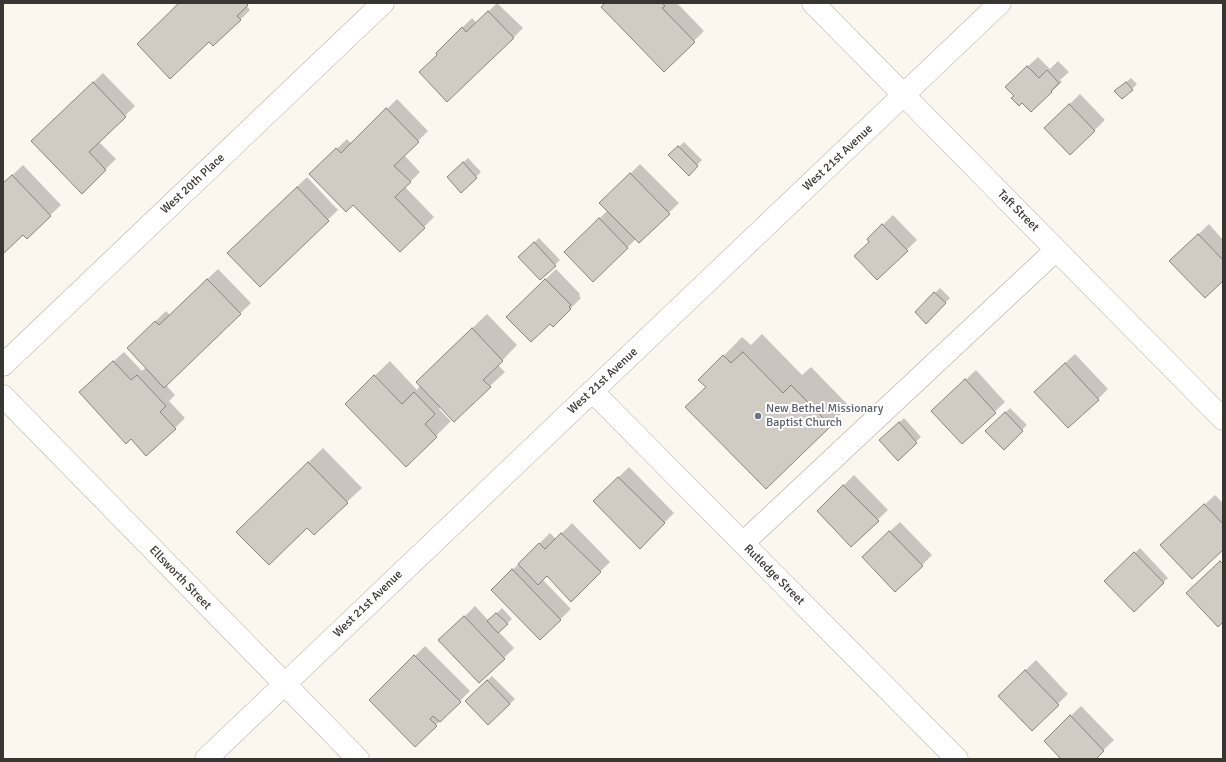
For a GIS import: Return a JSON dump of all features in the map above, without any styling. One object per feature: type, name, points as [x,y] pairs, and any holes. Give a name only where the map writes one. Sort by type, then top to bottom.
[{"type":"street","name":"West 20th Place","points":[[3,365],[383,3]]},
{"type":"street","name":"Taft Street","points":[[813,3],[1223,419]]},
{"type":"street","name":"West 21st Avenue","points":[[206,759],[1000,3]]},
{"type":"street","points":[[743,544],[1056,250]]},
{"type":"street","name":"Rutledge Street","points":[[592,390],[956,759]]},
{"type":"street","name":"Ellsworth Street","points":[[3,396],[358,759]]},
{"type":"building","points":[[179,3],[246,3],[248,5],[237,16],[241,20],[213,46],[209,42],[170,79],[137,44]]},
{"type":"building","points":[[605,3],[662,3],[665,6],[662,8],[695,42],[664,72],[601,7]]},
{"type":"building","points":[[488,11],[514,38],[447,102],[419,72],[437,55],[436,53],[462,27],[466,32]]},
{"type":"building","points":[[1027,66],[1039,78],[1047,70],[1059,83],[1051,91],[1052,92],[1031,112],[1022,103],[1019,106],[1011,98],[1014,96],[1005,87]]},
{"type":"building","points":[[93,82],[126,117],[89,152],[106,170],[82,194],[31,141]]},
{"type":"building","points":[[1126,82],[1133,90],[1122,99],[1114,91]]},
{"type":"building","points":[[1069,104],[1095,131],[1070,155],[1044,128]]},
{"type":"building","points":[[386,108],[419,142],[394,166],[411,182],[395,197],[425,228],[400,252],[353,205],[346,212],[309,174],[336,148],[341,153]]},
{"type":"building","points":[[678,146],[698,166],[689,176],[668,155]]},
{"type":"building","points":[[463,162],[477,178],[461,193],[447,177]]},
{"type":"building","points":[[630,173],[670,214],[639,243],[599,203]]},
{"type":"building","points":[[12,175],[51,216],[27,239],[23,235],[3,254],[3,183]]},
{"type":"building","points":[[297,187],[329,221],[260,287],[227,253]]},
{"type":"building","points":[[599,218],[628,248],[593,282],[564,252]]},
{"type":"building","points":[[882,224],[908,251],[877,280],[854,256],[869,242],[867,239]]},
{"type":"building","points":[[1198,234],[1223,260],[1223,281],[1205,298],[1169,261]]},
{"type":"building","points":[[534,242],[556,266],[540,280],[518,257]]},
{"type":"building","points":[[207,279],[241,314],[164,388],[127,348],[155,321],[159,325]]},
{"type":"building","points":[[545,279],[571,305],[569,307],[571,309],[553,327],[550,324],[531,342],[506,317]]},
{"type":"building","points":[[934,292],[946,303],[926,324],[915,312]]},
{"type":"building","points":[[472,328],[503,361],[483,380],[491,387],[454,422],[416,382]]},
{"type":"building","name":"New Bethel Missionary Baptist Church","points":[[743,352],[783,393],[791,385],[831,426],[766,489],[685,407],[706,387],[698,380],[723,355],[731,363]]},
{"type":"building","points":[[113,361],[131,380],[137,375],[166,406],[160,412],[176,429],[146,456],[131,439],[126,444],[79,392]]},
{"type":"building","points":[[1065,363],[1099,400],[1068,428],[1034,392]]},
{"type":"building","points":[[374,375],[402,404],[414,392],[435,414],[425,424],[437,437],[406,467],[345,404]]},
{"type":"building","points":[[965,379],[996,413],[962,444],[931,411]]},
{"type":"building","points":[[1005,412],[1023,431],[1004,450],[985,431]]},
{"type":"building","points":[[899,422],[917,443],[898,461],[879,440]]},
{"type":"building","points":[[308,462],[348,503],[314,535],[307,528],[269,565],[236,532]]},
{"type":"building","points":[[618,477],[665,523],[640,549],[593,501]]},
{"type":"building","points":[[843,485],[879,521],[851,547],[817,511]]},
{"type":"building","points":[[1204,504],[1223,524],[1223,550],[1192,579],[1160,545]]},
{"type":"building","points":[[889,531],[923,566],[895,592],[862,557]]},
{"type":"building","points":[[561,533],[601,572],[571,602],[547,576],[538,585],[518,564],[539,543],[545,549]]},
{"type":"building","points":[[1134,552],[1164,583],[1134,612],[1104,581]]},
{"type":"building","points":[[1220,561],[1223,564],[1223,622],[1218,627],[1186,593]]},
{"type":"building","points":[[512,569],[561,620],[540,640],[491,590]]},
{"type":"building","points":[[496,613],[508,624],[498,633],[487,621]]},
{"type":"building","points":[[464,616],[505,659],[479,683],[438,640]]},
{"type":"building","points":[[414,655],[461,702],[440,722],[433,716],[430,719],[437,726],[415,747],[369,700]]},
{"type":"building","points":[[1025,670],[1059,705],[1032,731],[998,696]]},
{"type":"building","points":[[487,680],[510,704],[488,725],[465,701]]},
{"type":"building","points":[[1070,715],[1104,751],[1096,759],[1061,759],[1044,741]]},
{"type":"place","name":"New Bethel Missionary Baptist Church","points":[[758,416]]}]
